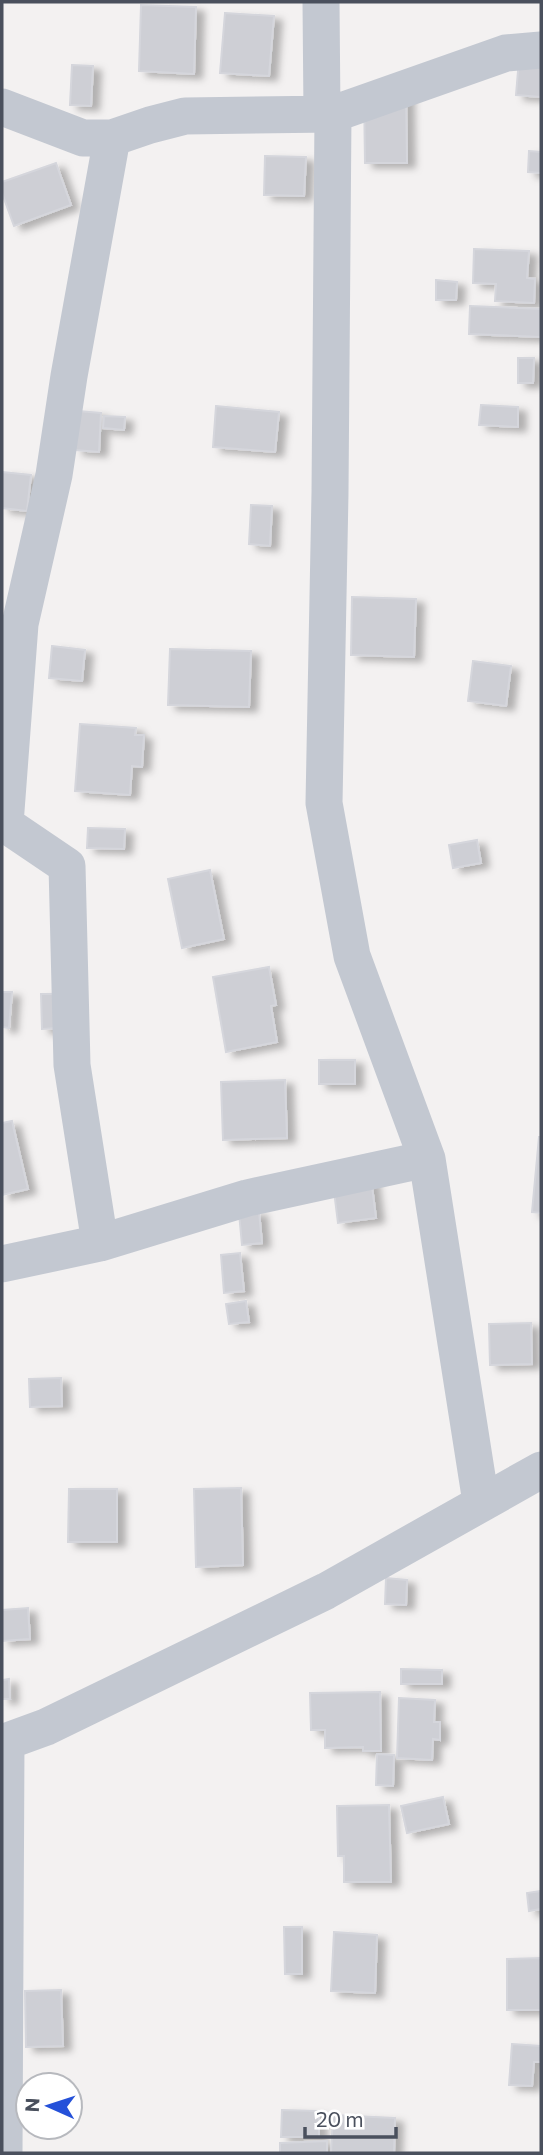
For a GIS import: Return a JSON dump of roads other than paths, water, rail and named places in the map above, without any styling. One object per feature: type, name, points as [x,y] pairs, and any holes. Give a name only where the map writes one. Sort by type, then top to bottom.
[{"type":"street","points":[[321,2],[327,114],[330,480],[324,803],[352,956],[427,1159],[481,1502]]},
{"type":"street","points":[[2,107],[83,138],[112,138],[185,116],[327,114],[506,53],[541,50]]},
{"type":"street","points":[[100,1243],[72,1065],[67,866],[5,824],[20,624],[54,475],[112,138]]},
{"type":"street","points":[[2,1264],[100,1243],[247,1198],[427,1159]]},
{"type":"street","points":[[4,2153],[4,1743],[46,1727],[326,1591],[541,1470]]}]
